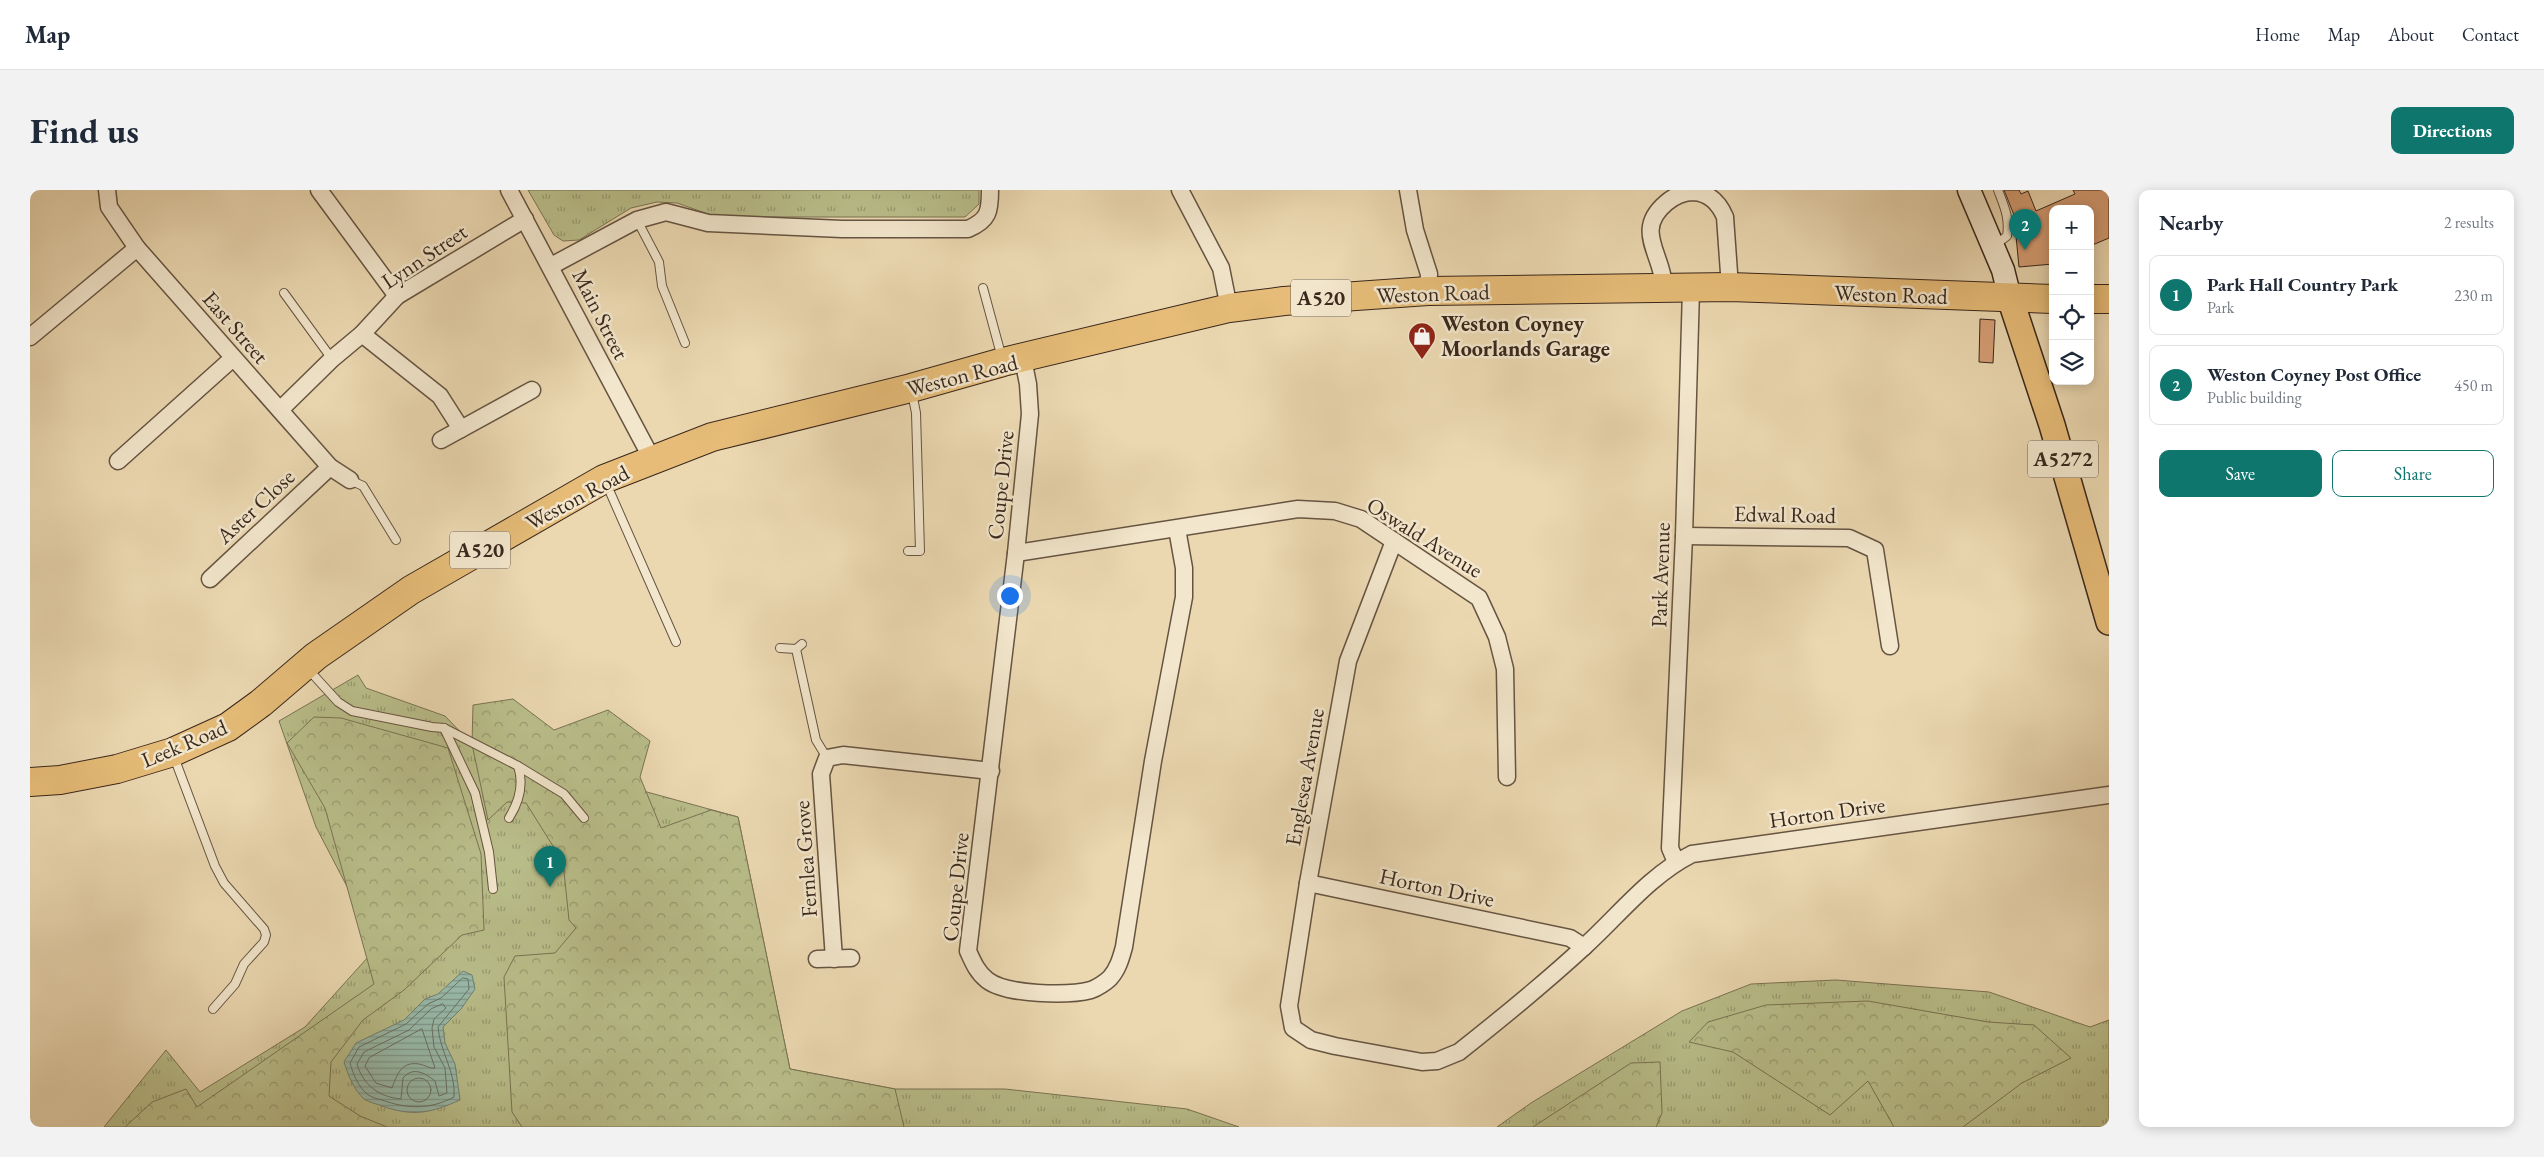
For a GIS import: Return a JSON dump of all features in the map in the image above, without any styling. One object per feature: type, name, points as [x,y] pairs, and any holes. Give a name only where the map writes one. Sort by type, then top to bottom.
[{"type":"highway","name":"Weston Road","points":[[311,661],[411,590],[604,479],[652,459],[712,437],[1229,308],[1284,301],[1428,291],[1664,287],[2049,299]]},
{"type":"highway","points":[[2094,299],[2109,299]]},
{"type":"highway","name":"Leek Road","points":[[30,782],[60,780],[116,769],[172,752],[228,727],[261,703],[311,661]]},
{"type":"main road","name":"A5272","points":[[2010,298],[2055,434],[2109,622]]},
{"type":"street","name":"East Street","points":[[107,190],[109,208],[137,248],[330,467],[350,480]]},
{"type":"street","points":[[319,190],[397,296]]},
{"type":"street","name":"Main Street","points":[[509,190],[652,459]]},
{"type":"street","points":[[551,266],[637,220],[666,212],[708,223],[842,229],[968,229],[981,223],[990,208],[990,190]]},
{"type":"street","points":[[1180,190],[1221,268],[1229,308]]},
{"type":"street","points":[[1408,190],[1415,230],[1429,274],[1428,291]]},
{"type":"street","points":[[1969,190],[2003,270],[2010,298]]},
{"type":"street","points":[[1664,287],[1664,273],[1653,246],[1650,226],[1655,214],[1670,199],[1680,194],[1695,192],[1710,196],[1721,208],[1725,217],[1730,288]]},
{"type":"street","name":"Lynn Street","points":[[280,410],[332,359],[362,334],[397,296],[525,219]]},
{"type":"street","points":[[30,337],[137,248]]},
{"type":"street","name":"Park Avenue","points":[[1676,862],[1670,848],[1684,536],[1691,288]]},
{"type":"street","points":[[362,334],[440,396],[461,429]]},
{"type":"street","points":[[118,461],[233,358]]},
{"type":"street","name":"Coupe Drive","points":[[1013,361],[1028,384],[1030,414],[991,771],[968,951],[976,969],[987,981],[1003,989],[1068,993],[1093,990],[1110,978],[1118,967],[1124,947],[1153,761],[1184,597],[1184,568],[1178,529]]},
{"type":"street","points":[[441,440],[532,390]]},
{"type":"street","name":"Aster Close","points":[[210,579],[330,467]]},
{"type":"street","name":"Oswald Avenue","points":[[1016,553],[1298,509],[1335,511],[1360,519],[1479,598],[1497,637],[1504,669],[1507,777]]},
{"type":"street","name":"Edwal Road","points":[[1684,536],[1848,538],[1874,550],[1890,646]]},
{"type":"street","name":"Englesea Avenue","points":[[1293,1028],[1289,1006],[1308,882],[1348,661],[1394,541]]},
{"type":"street","points":[[827,758],[843,755],[991,771]]},
{"type":"street","name":"Fernlea Grove","points":[[827,758],[822,774],[834,959]]},
{"type":"street","name":"Horton Drive","points":[[1293,1028],[1311,1040],[1335,1046],[1422,1062],[1437,1061],[1459,1052],[1584,947],[1676,862],[1692,854],[2109,795]]},
{"type":"street","name":"Horton Drive","points":[[1308,882],[1570,938],[1584,947]]},
{"type":"street","points":[[817,959],[851,958]]},
{"type":"lane","points":[[1993,246],[2007,236],[2009,227],[2008,215],[1998,190]]},
{"type":"lane","points":[[637,220],[659,262],[662,286],[685,343]]},
{"type":"lane","points":[[983,288],[1013,361]]},
{"type":"lane","points":[[284,293],[332,359]]},
{"type":"lane","points":[[908,551],[920,551],[916,413],[911,388]]},
{"type":"lane","points":[[604,479],[676,642]]},
{"type":"lane","points":[[350,480],[363,486],[396,540]]},
{"type":"lane","points":[[780,648],[799,647],[816,740],[827,758]]},
{"type":"lane","points":[[311,661],[338,702],[352,711],[444,728],[518,766],[564,794],[584,818]]},
{"type":"lane","points":[[444,728],[475,792],[489,852],[493,889]]},
{"type":"lane","points":[[172,752],[224,883],[264,929],[266,935],[264,942],[244,964],[235,984],[213,1009]]},
{"type":"lane","points":[[509,818],[516,807],[522,779],[518,766]]},
{"type":"green space","points":[[528,190],[979,190],[979,204],[965,217],[751,217],[711,215],[677,203],[657,202],[631,208],[579,240],[563,241],[554,235]]},
{"type":"green space","points":[[358,675],[366,688],[445,716],[472,744],[738,817],[790,1069],[895,1089],[1005,1089],[1187,1109],[1239,1127],[104,1127],[166,1050],[200,1092],[305,1027],[378,946],[316,827],[279,721]]},
{"type":"green space","points":[[513,699],[554,730],[608,710],[650,741],[640,777],[661,828],[711,810],[738,817],[790,1069],[895,1089],[904,1127],[522,1127],[512,1112],[504,977],[515,956],[555,953],[576,928],[569,920],[563,862],[526,803],[507,802],[488,820],[472,744],[473,705]]},
{"type":"green space","points":[[314,717],[341,718],[448,748],[481,854],[484,930],[462,935],[404,990],[363,1020],[331,1062],[329,1096],[360,1116],[387,1127],[125,1127],[152,1102],[186,1089],[197,1107],[374,984],[325,808],[287,743]]},
{"type":"green space","points":[[1836,980],[1989,992],[2090,1027],[2109,1020],[2109,1127],[1497,1127],[1531,1103],[1682,1011],[1751,984]]},
{"type":"green space","points":[[1868,1001],[1988,1022],[2034,1025],[2071,1058],[2022,1083],[1963,1127],[1894,1127],[1868,1081],[1830,1115],[1733,1052],[1689,1042],[1708,1022],[1766,1005]]},
{"type":"green space","points":[[1660,1062],[1662,1113],[1656,1127],[1533,1127],[1631,1063]]},
{"type":"water","points":[[463,971],[472,975],[475,989],[461,1009],[443,1027],[445,1043],[455,1064],[460,1100],[431,1111],[403,1112],[364,1099],[352,1082],[344,1062],[356,1043],[404,1020],[425,999],[438,994]]},
{"type":"building","points":[[2004,190],[2019,190],[2021,194],[2028,191],[2036,211],[2049,205],[2049,264],[2019,267],[2014,215]]},
{"type":"building","points":[[2073,190],[2109,190],[2109,238],[2094,244],[2094,205],[2050,205],[2075,194]]},
{"type":"building","points":[[1980,319],[1995,320],[1993,363],[1979,362]]},
{"type":"place","name":"Weston Coyney Post Office","points":[[2025,250]]},
{"type":"place","name":"Weston Coyney Moorlands Garage","points":[[1422,360]]},
{"type":"place","name":"Park Hall Country Park","points":[[550,887]]}]
